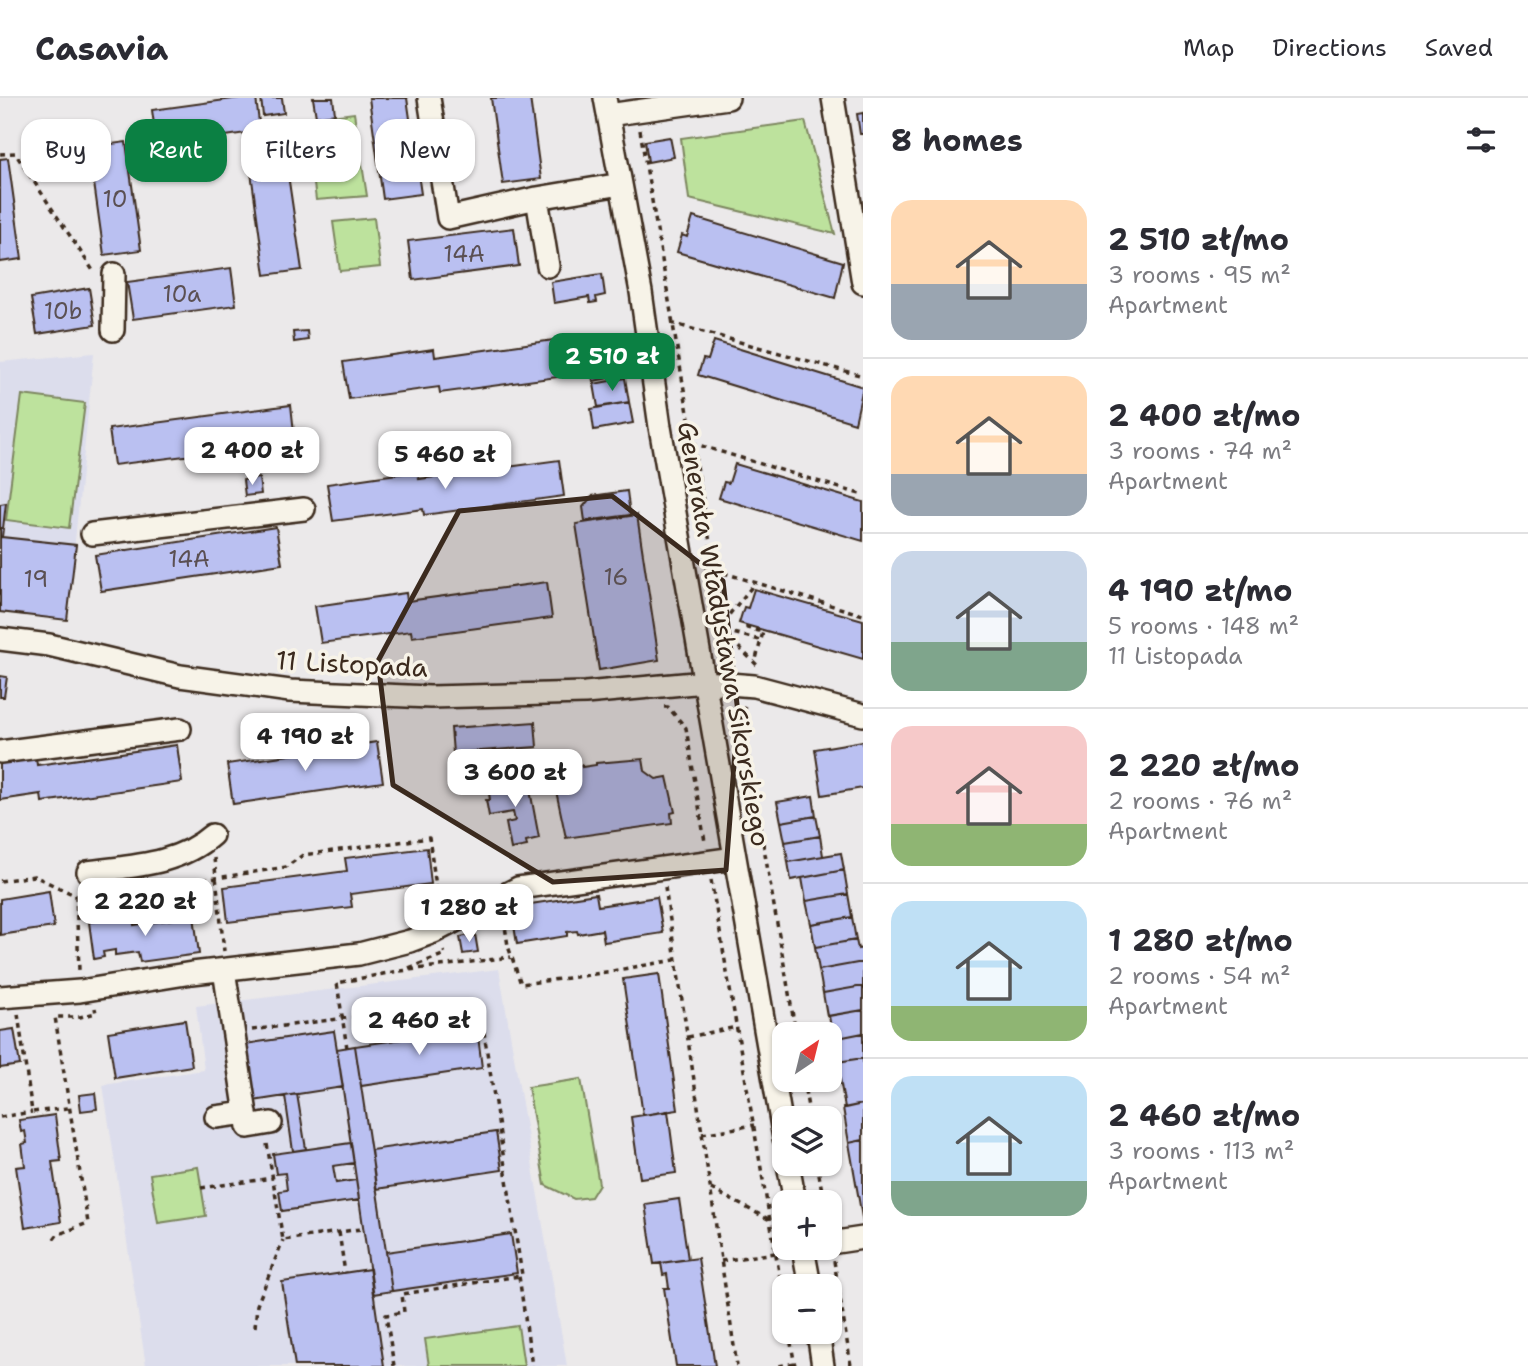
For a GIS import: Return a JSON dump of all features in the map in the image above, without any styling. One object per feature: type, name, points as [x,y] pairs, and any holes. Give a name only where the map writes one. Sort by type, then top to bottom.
[{"type":"street","points":[[429,98],[449,218],[537,198],[621,184]]},
{"type":"street","points":[[607,106],[637,111],[728,98]]},
{"type":"street","points":[[833,98],[863,283]]},
{"type":"street","name":"Generała Władysława Sikorskiego","points":[[607,106],[644,311],[660,428],[778,1106]]},
{"type":"street","points":[[537,198],[548,266]]},
{"type":"street","points":[[106,276],[113,330]]},
{"type":"street","points":[[92,534],[304,509]]},
{"type":"street","name":"11 Listopada","points":[[0,639],[49,645],[180,676],[290,691],[430,697],[585,693],[705,682],[754,686],[863,715]]},
{"type":"street","points":[[0,752],[180,729]]},
{"type":"street","points":[[88,872],[164,861],[198,847],[212,835]]},
{"type":"street","points":[[7,996],[86,990],[371,952],[410,941],[447,926],[518,888],[735,858]]},
{"type":"street","points":[[225,970],[248,1127],[267,1124]]},
{"type":"street","points":[[216,1117],[246,1113]]},
{"type":"street","points":[[842,1241],[863,1238]]},
{"type":"street","points":[[820,1344],[823,1366]]},
{"type":"path","points":[[637,111],[725,631],[761,668],[741,714],[794,1022]]},
{"type":"path","points":[[0,154],[15,153],[106,276]]},
{"type":"path","points":[[671,323],[863,376]]},
{"type":"path","points":[[692,443],[863,495]]},
{"type":"path","points":[[714,570],[863,615]]},
{"type":"path","points":[[723,622],[755,583]]},
{"type":"path","points":[[747,626],[763,632],[755,663]]},
{"type":"path","points":[[725,631],[761,640]]},
{"type":"path","points":[[653,688],[655,708],[667,707],[687,728],[772,1231]]},
{"type":"path","points":[[212,835],[225,970]]},
{"type":"path","points":[[0,881],[34,877],[83,899],[180,886],[286,867],[303,855],[429,838],[438,905],[447,926]]},
{"type":"path","points":[[663,867],[737,1366]]},
{"type":"path","points":[[54,1239],[57,1235],[88,1223],[55,1017],[80,1017],[96,1013],[86,990],[76,895]]},
{"type":"path","points":[[500,896],[511,957],[521,984],[676,960]]},
{"type":"path","points":[[347,1048],[337,983],[393,972],[511,957]]},
{"type":"path","points":[[7,996],[32,1112]]},
{"type":"path","points":[[242,1032],[479,1000],[522,1275],[519,1276],[532,1366]]},
{"type":"path","points":[[688,1037],[737,1027]]},
{"type":"path","points":[[0,1117],[69,1107]]},
{"type":"path","points":[[255,1327],[257,1305],[283,1240],[267,1124]]},
{"type":"path","points":[[702,1134],[754,1125]]},
{"type":"path","points":[[201,1188],[273,1178]]},
{"type":"path","points":[[711,1189],[770,1220]]},
{"type":"path","points":[[283,1240],[361,1229]]},
{"type":"path","points":[[339,1232],[345,1273]]},
{"type":"path","points":[[721,1261],[772,1254]]},
{"type":"path","points":[[833,1260],[851,1366]]},
{"type":"path","points":[[394,1366],[386,1315],[404,1312],[402,1294],[519,1276]]},
{"type":"path","points":[[779,1366],[795,1365],[791,1344]]},
{"type":"highlighted area","points":[[612,496],[723,581],[738,713],[726,870],[553,882],[393,785],[378,661],[459,511]]},
{"type":"shaded area","points":[[94,353],[67,620],[0,612],[0,362]]},
{"type":"shaded area","points":[[499,969],[567,1366],[146,1366],[103,1085],[204,1070],[196,1006]]},
{"type":"green space","points":[[354,113],[355,119],[306,119]]},
{"type":"green space","points":[[805,121],[835,234],[689,199],[681,138]]},
{"type":"green space","points":[[361,158],[367,196],[316,200],[314,182],[361,182]]},
{"type":"green space","points":[[374,218],[380,267],[340,271],[333,222]]},
{"type":"green space","points":[[22,395],[85,403],[69,528],[6,520]]},
{"type":"green space","points":[[581,1079],[599,1184],[591,1197],[574,1199],[545,1185],[528,1087]]},
{"type":"green space","points":[[198,1167],[206,1216],[158,1223],[150,1174]]},
{"type":"green space","points":[[518,1326],[524,1366],[429,1366],[425,1339]]},
{"type":"building","points":[[256,98],[259,119],[241,119],[241,134],[227,136],[227,119],[153,119],[152,110]]},
{"type":"building","points":[[261,98],[282,98],[284,113],[263,116]]},
{"type":"building","points":[[313,98],[333,98],[335,114],[316,117]]},
{"type":"building","points":[[369,98],[407,98],[410,119],[375,119],[375,141]]},
{"type":"building","points":[[491,98],[530,98],[541,179],[503,184]]},
{"type":"building","points":[[863,113],[863,134],[860,134],[857,114]]},
{"type":"building","points":[[670,137],[674,157],[648,162],[645,141]]},
{"type":"building","points":[[125,142],[125,182],[132,182],[141,250],[104,255],[94,182],[111,182],[111,144]]},
{"type":"building","points":[[8,158],[22,259],[0,262],[0,159]]},
{"type":"building","points":[[252,182],[289,182],[302,270],[265,275]]},
{"type":"building","points":[[381,182],[419,182],[421,194],[383,199]]},
{"type":"building","points":[[693,217],[843,262],[835,298],[677,252],[682,235],[687,237]]},
{"type":"building","points":[[514,228],[519,266],[413,280],[408,241]]},
{"type":"building","points":[[231,268],[236,305],[133,319],[127,282]]},
{"type":"building","points":[[602,274],[605,295],[596,297],[597,302],[590,303],[589,297],[554,303],[551,282]]},
{"type":"building","points":[[89,288],[95,325],[37,334],[31,298]]},
{"type":"building","points":[[307,331],[308,340],[294,342],[293,332]]},
{"type":"building","points":[[575,337],[580,374],[440,393],[439,387],[349,399],[343,362],[434,349],[435,357]]},
{"type":"building","points":[[619,341],[625,375],[593,381],[587,347]]},
{"type":"building","points":[[714,341],[863,387],[855,423],[698,375],[703,359],[708,360]]},
{"type":"building","points":[[625,378],[629,402],[598,407],[594,384]]},
{"type":"building","points":[[629,402],[633,423],[594,430],[591,409]]},
{"type":"building","points":[[291,405],[295,442],[114,465],[109,429]]},
{"type":"building","points":[[559,460],[564,496],[424,515],[423,509],[333,521],[327,484],[418,471],[419,479]]},
{"type":"building","points":[[735,464],[863,502],[863,541],[719,498],[724,482],[729,483]]},
{"type":"building","points":[[259,478],[261,494],[245,496],[243,480]]},
{"type":"building","points":[[627,491],[630,515],[585,521],[583,507],[592,496]]},
{"type":"building","points":[[6,503],[2,537],[76,545],[67,620],[0,612],[0,504]]},
{"type":"building","points":[[637,515],[659,660],[599,670],[576,524]]},
{"type":"building","points":[[276,527],[282,564],[101,591],[95,555]]},
{"type":"building","points":[[547,582],[552,618],[412,637],[411,631],[321,643],[315,606],[406,593],[407,601]]},
{"type":"building","points":[[754,589],[863,620],[863,659],[739,623],[744,607],[748,608]]},
{"type":"building","points":[[0,676],[7,677],[4,697],[0,697]]},
{"type":"building","points":[[535,722],[537,747],[453,753],[451,728]]},
{"type":"building","points":[[863,741],[863,788],[822,795],[815,749]]},
{"type":"building","points":[[377,742],[383,782],[233,804],[227,764]]},
{"type":"building","points":[[177,745],[182,782],[42,802],[41,794],[0,800],[0,763],[36,758],[37,765]]},
{"type":"building","points":[[643,759],[645,771],[656,779],[667,777],[675,812],[671,813],[672,823],[566,838],[552,772],[596,763]]},
{"type":"building","points":[[527,774],[539,838],[526,841],[527,846],[511,849],[506,823],[515,821],[513,812],[489,816],[486,800],[490,800],[488,786],[512,782],[511,777]]},
{"type":"building","points":[[813,796],[816,816],[781,822],[777,802]]},
{"type":"building","points":[[816,816],[820,836],[785,842],[781,822]]},
{"type":"building","points":[[820,836],[823,856],[788,862],[785,842]]},
{"type":"building","points":[[427,848],[431,884],[350,894],[352,907],[228,922],[224,887],[347,871],[345,858]]},
{"type":"building","points":[[841,853],[844,870],[791,880],[788,862]]},
{"type":"building","points":[[844,870],[848,894],[806,901],[802,878]]},
{"type":"building","points":[[49,891],[54,927],[0,935],[0,899]]},
{"type":"building","points":[[596,894],[598,906],[657,897],[663,933],[604,942],[602,930],[578,934],[577,931],[567,932],[567,936],[517,944],[511,907]]},
{"type":"building","points":[[848,894],[852,917],[811,924],[806,901]]},
{"type":"building","points":[[133,916],[134,925],[194,916],[199,954],[140,962],[138,952],[115,955],[115,950],[103,952],[104,957],[94,959],[89,922]]},
{"type":"building","points":[[852,917],[856,940],[815,947],[811,924]]},
{"type":"building","points":[[475,934],[478,952],[463,954],[460,937]]},
{"type":"building","points":[[856,940],[858,949],[863,948],[863,962],[819,970],[815,947]]},
{"type":"building","points":[[863,962],[863,986],[823,993],[819,970]]},
{"type":"building","points":[[659,974],[678,1110],[643,1115],[623,979]]},
{"type":"building","points":[[863,986],[863,1010],[827,1016],[823,993]]},
{"type":"building","points":[[863,1010],[863,1033],[842,1037],[842,1022],[830,1022],[829,1016]]},
{"type":"building","points":[[185,1020],[192,1066],[115,1078],[108,1032]]},
{"type":"building","points":[[477,1028],[482,1068],[361,1086],[355,1046]]},
{"type":"building","points":[[14,1029],[20,1065],[0,1068],[0,1031]]},
{"type":"building","points":[[334,1031],[343,1087],[253,1101],[245,1044]]},
{"type":"building","points":[[863,1033],[863,1058],[842,1061],[842,1037]]},
{"type":"building","points":[[355,1046],[392,1291],[373,1294],[337,1049]]},
{"type":"building","points":[[863,1058],[863,1104],[845,1108],[842,1061]]},
{"type":"building","points":[[95,1093],[97,1109],[81,1111],[79,1095]]},
{"type":"building","points":[[297,1094],[306,1149],[293,1151],[285,1096]]},
{"type":"building","points":[[863,1104],[863,1140],[849,1143],[843,1108]]},
{"type":"building","points":[[668,1111],[676,1173],[640,1178],[631,1117]]},
{"type":"building","points":[[55,1115],[61,1161],[52,1162],[61,1222],[25,1228],[16,1167],[25,1166],[22,1144],[27,1143],[19,1120]]},
{"type":"building","points":[[496,1132],[502,1170],[376,1189],[371,1150]]},
{"type":"building","points":[[863,1140],[863,1223],[849,1143]]},
{"type":"building","points":[[351,1143],[354,1163],[333,1166],[336,1183],[356,1180],[359,1200],[282,1211],[279,1191],[287,1190],[285,1173],[276,1174],[273,1154]]},
{"type":"building","points":[[679,1199],[688,1259],[654,1264],[645,1204]]},
{"type":"building","points":[[511,1234],[517,1273],[392,1291],[386,1252]]},
{"type":"building","points":[[698,1258],[715,1366],[676,1366],[664,1288],[669,1288],[667,1274],[663,1275],[661,1263]]},
{"type":"building","points":[[370,1269],[384,1366],[295,1366],[282,1282]]}]
